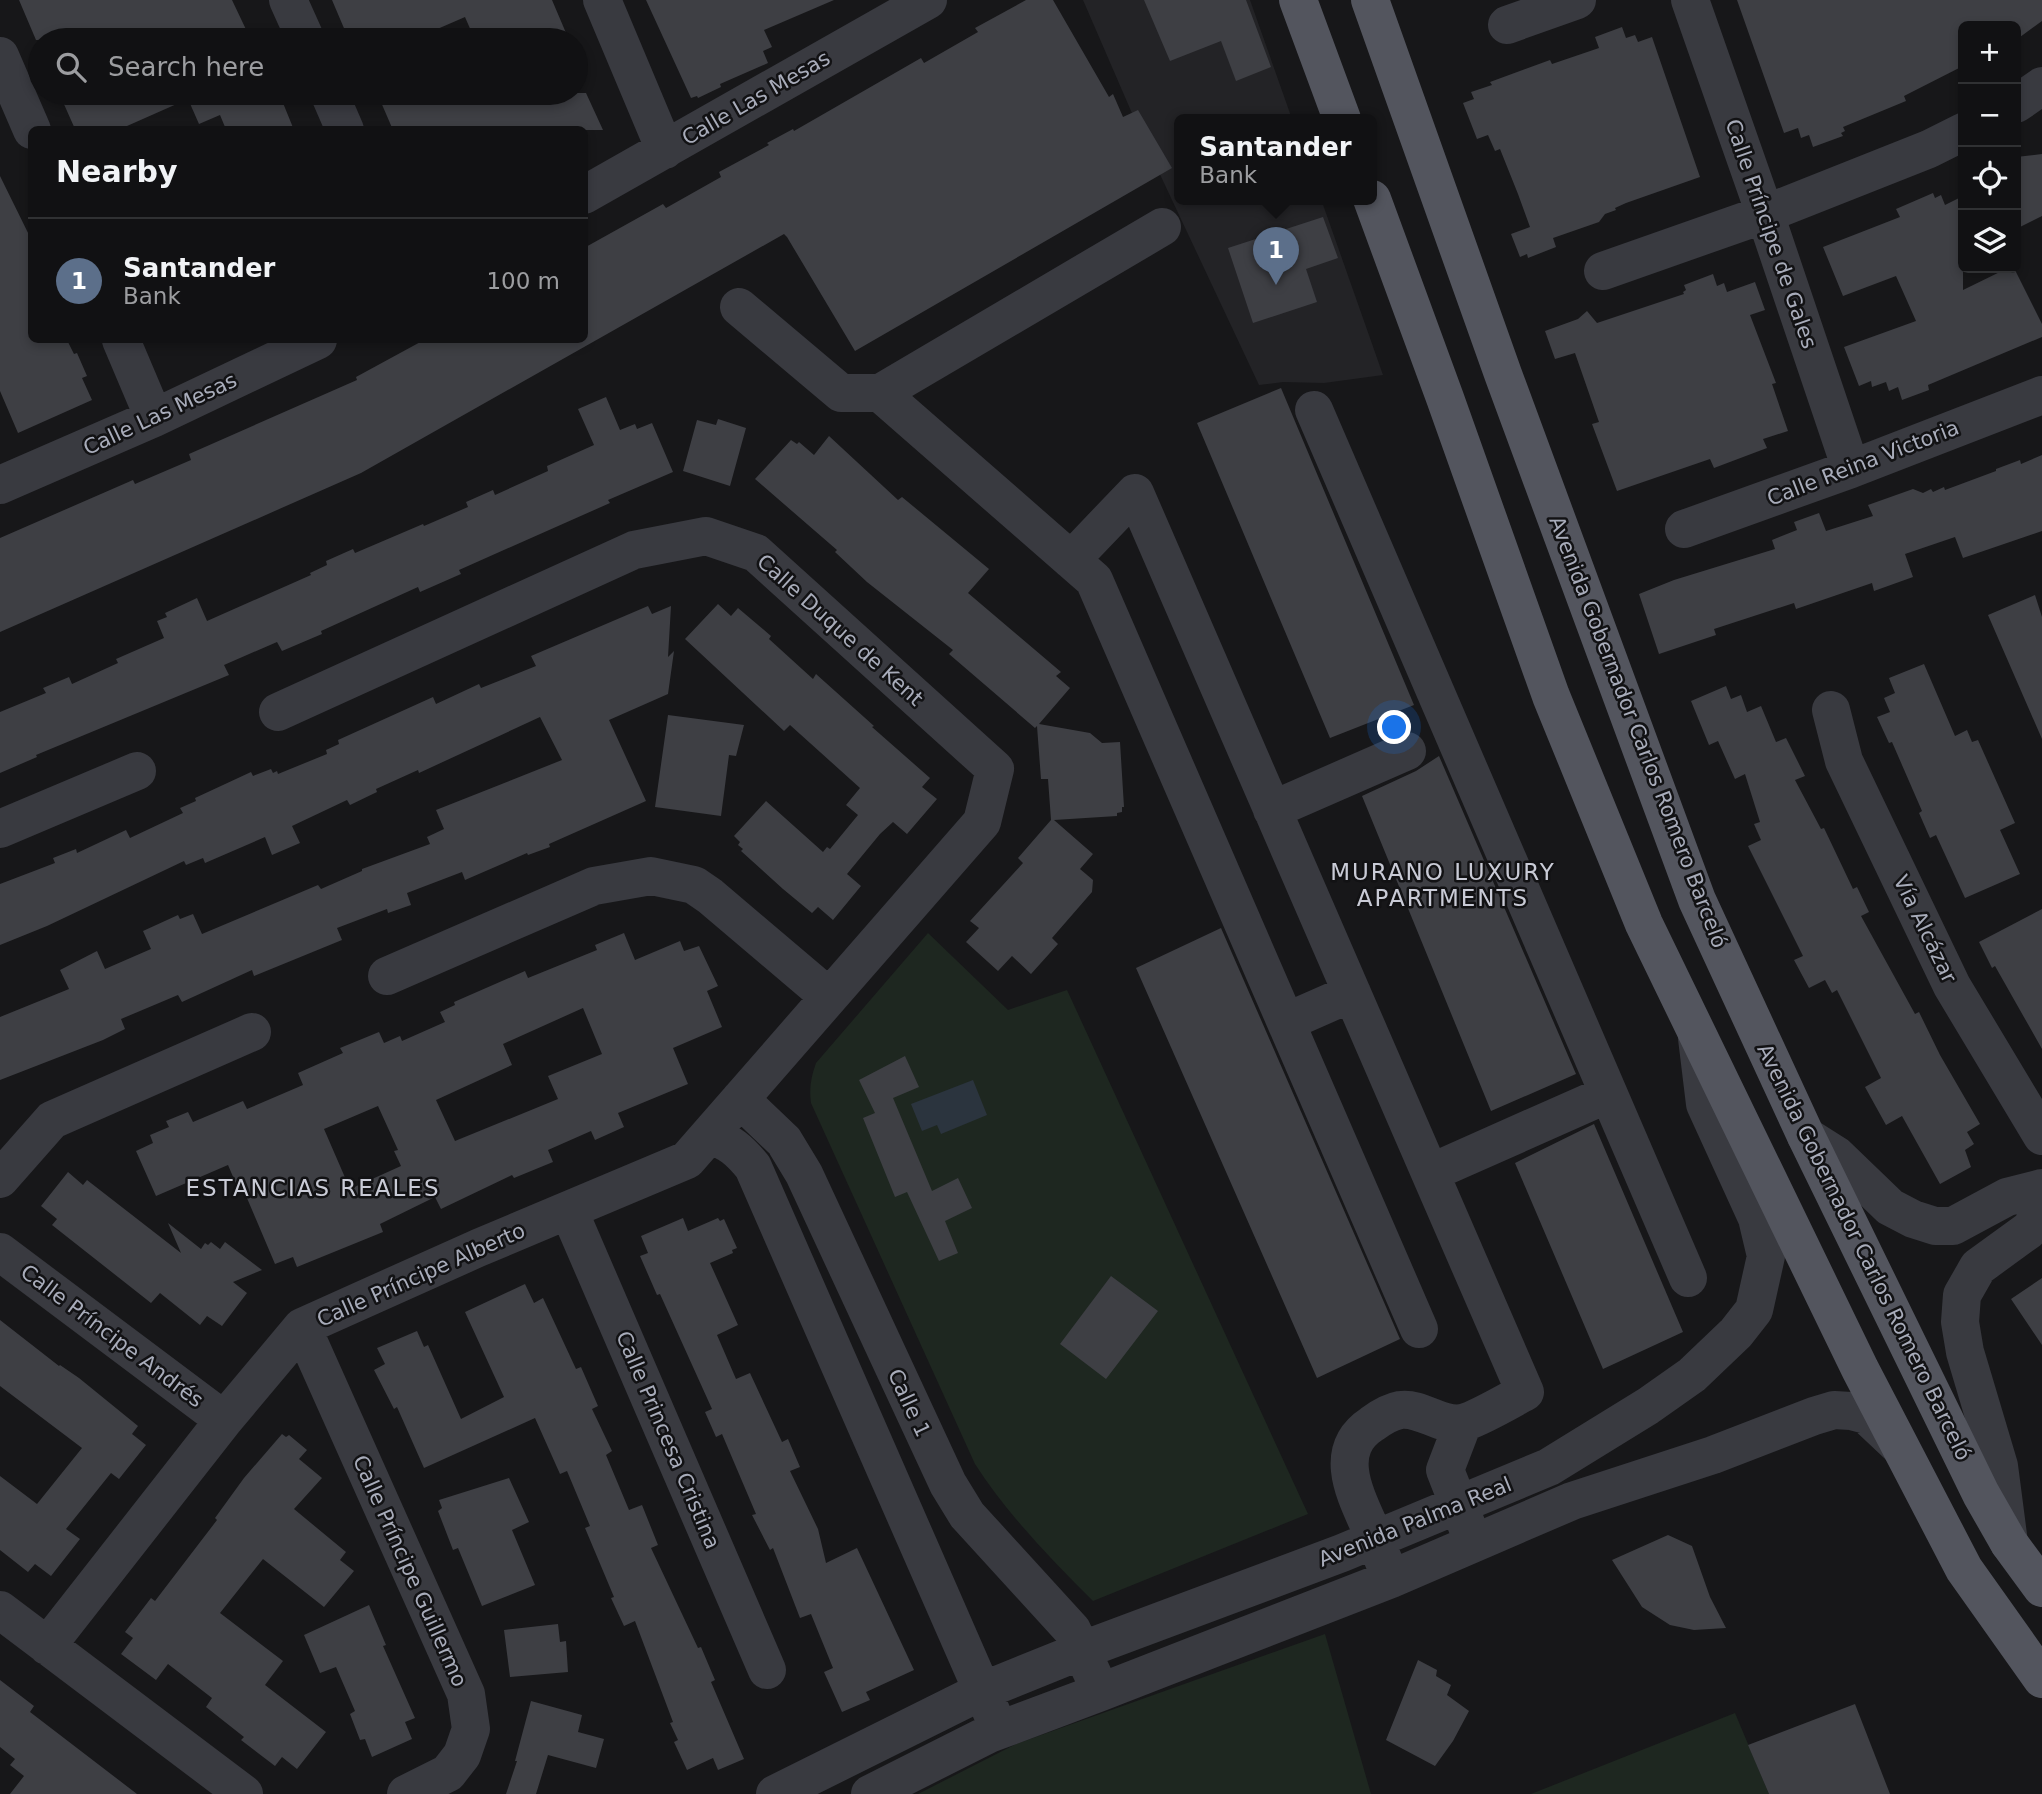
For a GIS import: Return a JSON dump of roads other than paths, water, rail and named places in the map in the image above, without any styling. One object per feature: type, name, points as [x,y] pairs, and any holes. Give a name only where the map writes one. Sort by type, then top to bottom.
[{"type":"main road","points":[[1298,0],[1340,114]]},
{"type":"main road","name":"Avenida Gobernador Carlos Romero Barceló","points":[[1370,0],[1517,411],[1697,900],[1806,1136],[1981,1494],[2009,1543],[2042,1588]]},
{"type":"main road","points":[[1374,205],[1551,695],[1644,924],[1860,1368],[1964,1569],[2042,1679]]},
{"type":"street","points":[[288,0],[301,28]]},
{"type":"street","points":[[602,0],[665,149]]},
{"type":"street","points":[[1507,24],[1577,0]]},
{"type":"street","name":"Calle Príncipe de Gales","points":[[1690,0],[1850,469]]},
{"type":"street","name":"Calle Las Mesas","points":[[588,193],[921,2]]},
{"type":"street","points":[[0,56],[30,126]]},
{"type":"street","points":[[2021,101],[2042,86]]},
{"type":"street","points":[[334,105],[343,126]]},
{"type":"street","points":[[1603,271],[1765,214],[1929,149],[1958,134]]},
{"type":"street","points":[[739,307],[841,394],[880,393],[1162,227]]},
{"type":"street","points":[[122,343],[154,418]]},
{"type":"street","name":"Calle Las Mesas","points":[[0,485],[154,418],[312,343]]},
{"type":"street","points":[[880,393],[1094,580],[1419,1329]]},
{"type":"street","name":"Calle Reina Victoria","points":[[1684,529],[2042,395]]},
{"type":"street","points":[[1314,410],[1688,1278]]},
{"type":"street","points":[[1071,560],[1135,493],[1525,1392],[1463,1423],[1449,1423],[1427,1414],[1402,1410],[1384,1415],[1366,1427],[1353,1446],[1349,1467],[1351,1486],[1391,1579]]},
{"type":"street","name":"Calle Duque de Kent","points":[[278,712],[634,550],[706,536],[756,553],[995,768],[982,822],[740,1099]]},
{"type":"street","name":"Vía Alcázar","points":[[1831,710],[1844,761],[1952,986],[2042,1136]]},
{"type":"street","points":[[1272,810],[1407,751]]},
{"type":"street","points":[[0,829],[136,771]]},
{"type":"street","points":[[387,976],[594,886],[652,876],[694,886],[710,896],[829,997]]},
{"type":"street","points":[[1286,1022],[1352,993]]},
{"type":"street","points":[[0,1178],[52,1120],[252,1032]]},
{"type":"street","name":"Avenida Palma Real","points":[[775,1794],[982,1691],[1082,1650],[1342,1553],[1549,1468],[1692,1376],[1736,1333],[1754,1310],[1766,1256],[1757,1219],[1705,1104],[1696,1033]]},
{"type":"street","points":[[1430,1173],[1608,1094]]},
{"type":"street","name":"Calle Príncipe Alberto","points":[[47,1646],[224,1420],[302,1327],[478,1248],[687,1160],[740,1099]]},
{"type":"street","name":"Calle 1","points":[[740,1099],[784,1141],[804,1174],[948,1484],[967,1515],[1072,1630],[1101,1692]]},
{"type":"street","points":[[709,1135],[740,1151],[753,1167],[1000,1730]]},
{"type":"street","points":[[1806,1136],[1836,1155],[1890,1207],[1913,1219],[1935,1226],[1953,1226],[2007,1197],[2042,1188]]},
{"type":"street","name":"Calle Princesa Cristina","points":[[569,1211],[767,1670]]},
{"type":"street","points":[[2009,1543],[1998,1466],[1965,1352],[1960,1322],[1962,1295],[1978,1268],[2029,1230],[2042,1213]]},
{"type":"street","name":"Calle Príncipe Andrés","points":[[0,1252],[224,1420]]},
{"type":"street","name":"Calle Príncipe Guillermo","points":[[302,1327],[466,1694],[471,1729],[462,1755],[448,1773],[407,1794]]},
{"type":"street","points":[[870,1794],[1000,1730],[1391,1579],[1572,1501],[1713,1455],[1814,1416],[1834,1410],[1866,1415],[1906,1453]]},
{"type":"street","points":[[1463,1423],[1446,1469],[1474,1545]]},
{"type":"street","points":[[0,1610],[244,1794]]},
{"type":"place","name":"Santander","points":[[1276,285]]},
{"type":"district","name":"MURANO LUXURY APARTMENTS","points":[[1443,885]]},
{"type":"district","name":"ESTANCIAS REALES","points":[[313,1188]]}]
